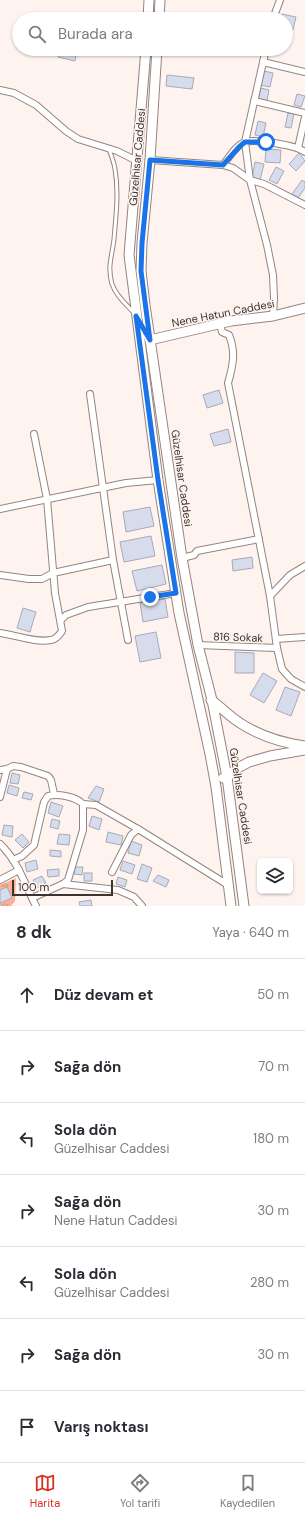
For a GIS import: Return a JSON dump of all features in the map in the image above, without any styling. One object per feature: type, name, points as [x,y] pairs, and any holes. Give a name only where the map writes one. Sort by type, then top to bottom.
[{"type":"street","points":[[148,0],[148,12]]},
{"type":"street","points":[[159,12],[160,0]]},
{"type":"street","points":[[276,12],[280,0]]},
{"type":"street","name":"Güzelhisar Caddesi","points":[[145,56],[129,255],[158,480],[179,613],[198,697],[214,779],[231,906]]},
{"type":"street","name":"Güzelhisar Caddesi","points":[[157,56],[150,160],[142,236],[141,271],[182,558],[198,646],[212,700],[227,777],[244,906]]},
{"type":"street","points":[[264,56],[245,142],[250,180],[267,245],[273,275],[273,316]]},
{"type":"street","points":[[263,62],[305,72]]},
{"type":"street","points":[[0,90],[14,93],[36,105],[66,131],[78,139],[109,149],[137,161]]},
{"type":"street","points":[[254,101],[305,113]]},
{"type":"street","points":[[298,148],[305,116]]},
{"type":"street","points":[[223,165],[245,142],[266,142],[289,145],[305,152]]},
{"type":"street","points":[[150,160],[223,165],[233,168],[250,180],[264,184],[305,205]]},
{"type":"street","name":"Nene Hatun Caddesi","points":[[150,340],[220,324],[273,316],[305,308]]},
{"type":"street","points":[[136,316],[150,340]]},
{"type":"street","points":[[220,324],[222,332],[229,335],[234,356],[228,383],[270,596],[277,648],[282,669],[291,679],[305,687]]},
{"type":"street","points":[[90,394],[113,560],[128,640]]},
{"type":"street","points":[[0,633],[35,640],[51,640],[58,637],[62,631],[55,593],[47,499],[34,434]]},
{"type":"street","points":[[0,509],[103,488],[158,480]]},
{"type":"street","points":[[182,558],[194,555],[197,551],[259,539]]},
{"type":"street","points":[[0,575],[36,580],[46,578],[53,573],[113,560]]},
{"type":"street","points":[[270,596],[290,575],[305,566]]},
{"type":"street","points":[[61,620],[66,615],[76,611],[176,593]]},
{"type":"street","points":[[276,639],[305,637]]},
{"type":"street","name":"816 Sokak","points":[[198,646],[277,648]]},
{"type":"street","points":[[198,697],[212,700],[240,724],[287,743],[305,746]]},
{"type":"street","points":[[214,779],[227,777],[236,769],[249,762],[270,756],[305,750]]},
{"type":"street","points":[[0,770],[13,766],[21,767],[48,776],[51,780],[54,794]]},
{"type":"street","points":[[0,797],[7,769]]},
{"type":"street","points":[[13,860],[22,856],[34,845],[44,802],[48,796],[54,794],[80,800],[83,804],[96,805],[138,829],[228,885]]},
{"type":"street","points":[[32,898],[63,884],[68,880],[83,830],[83,804]]},
{"type":"street","points":[[112,872],[131,835],[138,829]]},
{"type":"street","points":[[0,844],[7,851],[19,870],[36,906]]},
{"type":"street","points":[[0,880],[19,870]]},
{"type":"street","points":[[63,884],[118,890],[134,897],[142,906]]},
{"type":"lane","points":[[109,149],[115,167],[117,199],[113,241],[109,260],[110,273],[118,296],[136,316]]},
{"type":"green space","points":[[16,878],[15,901],[11,906],[0,906],[0,885]]},
{"type":"building","points":[[293,16],[296,17],[293,30]]},
{"type":"building","points":[[58,56],[76,56],[75,61]]},
{"type":"building","points":[[264,71],[273,73],[270,87],[260,85]]},
{"type":"building","points":[[167,75],[194,78],[192,89],[166,86]]},
{"type":"building","points":[[261,88],[269,90],[267,101],[258,99]]},
{"type":"building","points":[[297,94],[305,96],[301,107],[294,105]]},
{"type":"building","points":[[288,113],[294,114],[291,128],[285,127]]},
{"type":"building","points":[[258,121],[266,123],[263,137],[255,135]]},
{"type":"building","points":[[266,149],[281,150],[280,163],[265,162]]},
{"type":"building","points":[[299,153],[305,161],[296,171],[289,164]]},
{"type":"building","points":[[255,162],[264,164],[260,180],[252,178]]},
{"type":"building","points":[[276,167],[284,171],[277,184],[269,180]]},
{"type":"building","points":[[302,180],[305,182],[305,188],[298,198],[292,194]]},
{"type":"building","points":[[219,390],[223,403],[207,408],[203,395]]},
{"type":"building","points":[[228,429],[231,442],[214,446],[210,434]]},
{"type":"building","points":[[150,507],[154,526],[126,532],[123,512]]},
{"type":"building","points":[[151,536],[155,556],[124,562],[120,542]]},
{"type":"building","points":[[252,557],[253,568],[233,571],[232,560]]},
{"type":"building","points":[[162,565],[166,584],[137,591],[132,571]]},
{"type":"building","points":[[165,599],[168,617],[143,622],[140,603]]},
{"type":"building","points":[[23,608],[36,612],[30,632],[17,628]]},
{"type":"building","points":[[156,632],[161,658],[140,662],[135,636]]},
{"type":"building","points":[[235,652],[254,653],[254,673],[235,673]]},
{"type":"building","points":[[263,673],[277,681],[264,703],[250,695]]},
{"type":"building","points":[[285,687],[300,692],[291,716],[276,710]]},
{"type":"building","points":[[12,773],[20,775],[18,784],[10,783]]},
{"type":"building","points":[[9,785],[19,788],[17,796],[7,793]]},
{"type":"building","points":[[96,786],[104,789],[99,802],[88,798]]},
{"type":"building","points":[[24,792],[33,794],[31,800],[22,798]]},
{"type":"building","points":[[51,802],[63,806],[59,817],[48,813]]},
{"type":"building","points":[[92,816],[102,819],[99,830],[89,826]]},
{"type":"building","points":[[52,819],[60,821],[58,829],[50,827]]},
{"type":"building","points":[[4,825],[13,826],[12,837],[2,835]]},
{"type":"building","points":[[108,832],[123,836],[121,845],[106,842]]},
{"type":"building","points":[[22,834],[29,842],[23,848],[15,840]]},
{"type":"building","points":[[59,834],[70,835],[69,845],[57,844]]},
{"type":"building","points":[[131,841],[142,845],[139,856],[128,853]]},
{"type":"building","points":[[50,850],[61,851],[61,857],[50,856]]},
{"type":"building","points":[[36,860],[38,869],[27,872],[25,863]]},
{"type":"building","points":[[123,861],[135,865],[132,874],[120,870]]},
{"type":"building","points":[[142,864],[152,868],[147,882],[137,879]]},
{"type":"building","points":[[75,867],[83,867],[82,875],[74,874]]},
{"type":"building","points":[[59,869],[59,876],[48,877],[47,870]]},
{"type":"building","points":[[84,873],[92,873],[92,881],[84,881]]},
{"type":"building","points":[[158,875],[169,880],[166,887],[153,881]]},
{"type":"building","points":[[42,876],[46,883],[37,888],[33,880]]},
{"type":"building","points":[[118,877],[127,880],[125,887],[116,884]]},
{"type":"building","points":[[7,887],[12,898],[0,903],[0,890]]},
{"type":"building","points":[[91,900],[92,906],[80,906],[79,902]]},
{"type":"route","points":[[150,597],[176,593],[158,480],[136,316],[150,340],[141,271],[142,243],[150,160],[223,165],[245,142],[266,142]]}]
